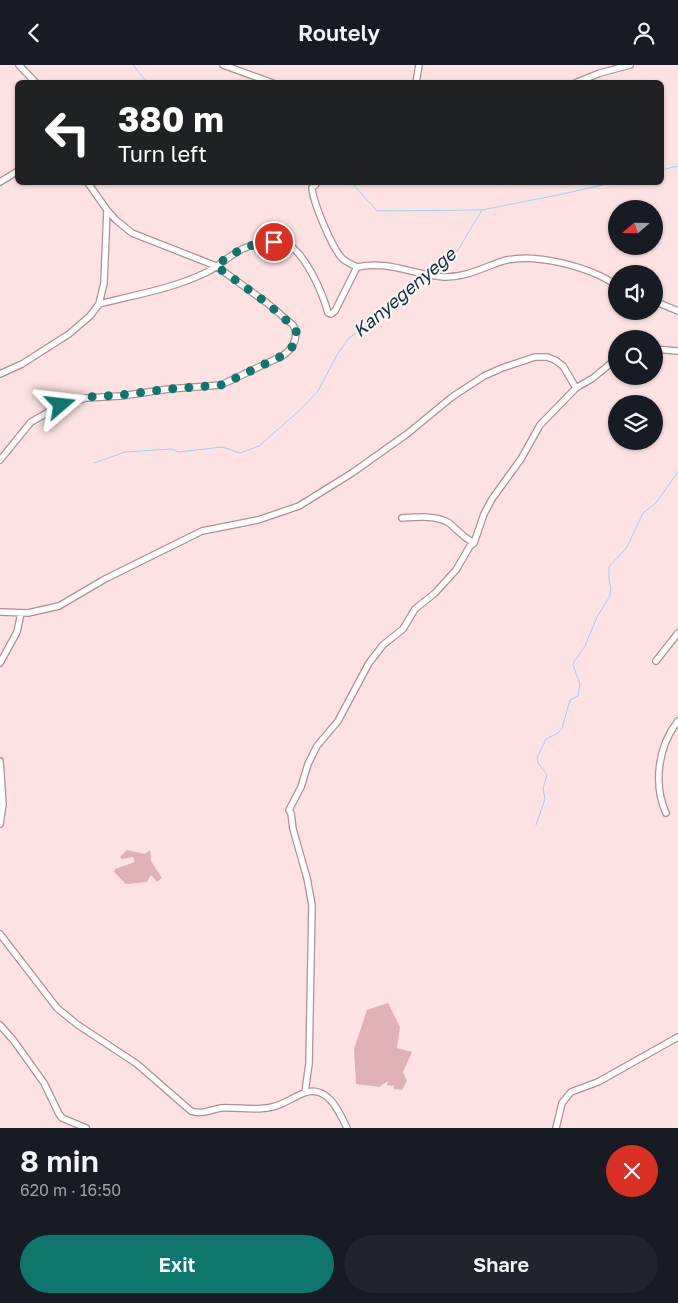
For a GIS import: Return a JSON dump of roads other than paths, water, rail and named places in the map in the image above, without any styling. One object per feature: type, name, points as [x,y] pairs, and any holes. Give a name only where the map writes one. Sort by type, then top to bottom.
[{"type":"street","points":[[19,65],[33,80]]},
{"type":"street","points":[[223,65],[265,80]]},
{"type":"street","points":[[416,80],[419,65]]},
{"type":"street","points":[[582,80],[630,65]]},
{"type":"street","points":[[0,183],[15,173]]},
{"type":"street","points":[[0,460],[31,421],[61,405],[86,397],[221,385],[282,356],[290,351],[293,345],[296,329],[267,303],[216,266],[132,233],[107,210],[89,185]]},
{"type":"street","points":[[315,185],[312,188],[314,196],[332,243],[342,258],[357,267],[368,264],[382,265],[446,277],[473,272],[509,260],[544,260],[571,265],[597,274],[608,280]]},
{"type":"street","points":[[0,374],[22,364],[69,334],[90,316],[99,304],[104,283],[107,210]]},
{"type":"street","points":[[99,304],[191,279],[205,273],[237,252],[259,243],[283,243],[290,246],[314,276],[323,295],[328,313],[331,314],[335,311],[357,267]]},
{"type":"street","points":[[663,305],[678,311]]},
{"type":"street","points":[[663,350],[678,351]]},
{"type":"street","points":[[0,612],[21,613],[59,606],[105,579],[202,531],[258,520],[299,506],[352,473],[407,434],[452,397],[484,376],[502,368],[535,357],[547,357],[563,366],[576,388]]},
{"type":"street","points":[[305,1092],[309,1064],[312,905],[289,810],[301,787],[308,764],[317,746],[338,721],[369,663],[383,645],[403,629],[415,609],[456,570],[470,546],[474,543],[484,514],[492,499],[520,459],[540,425],[576,388],[593,378],[608,366]]},
{"type":"street","points":[[402,518],[417,516],[443,520],[464,538],[474,543]]},
{"type":"street","points":[[0,663],[17,632],[21,613]]},
{"type":"street","points":[[656,661],[678,633]]},
{"type":"street","points":[[666,813],[659,792],[659,771],[666,745],[678,721]]},
{"type":"street","points":[[0,761],[3,804],[0,824]]},
{"type":"street","points":[[1,938],[57,1008],[78,1025],[137,1064],[191,1111],[202,1113],[220,1109],[270,1108],[305,1092],[318,1092],[327,1095],[347,1128]]},
{"type":"street","points":[[0,1025],[44,1083],[59,1115],[86,1128]]},
{"type":"street","points":[[556,1128],[562,1103],[571,1092],[598,1082],[678,1037]]},
{"type":"waterway","points":[[133,65],[145,80]]},
{"type":"waterway","points":[[664,169],[678,166]]},
{"type":"waterway","points":[[354,185],[377,211],[482,210],[602,185]]},
{"type":"waterway","name":"Kanyegenyege","points":[[432,273],[458,250],[482,210]]},
{"type":"waterway","name":"Kanyegenyege","points":[[94,463],[125,452],[171,449],[179,452],[222,447],[240,453],[259,446],[300,410],[318,391],[338,353],[349,338],[386,312],[427,277]]},
{"type":"waterway","points":[[536,825],[545,799],[543,788],[547,775],[538,763],[537,758],[546,739],[558,733],[562,728],[570,700],[578,696],[580,684],[573,665],[585,646],[597,617],[610,596],[609,567],[627,547],[643,513],[656,503],[678,472]]}]
